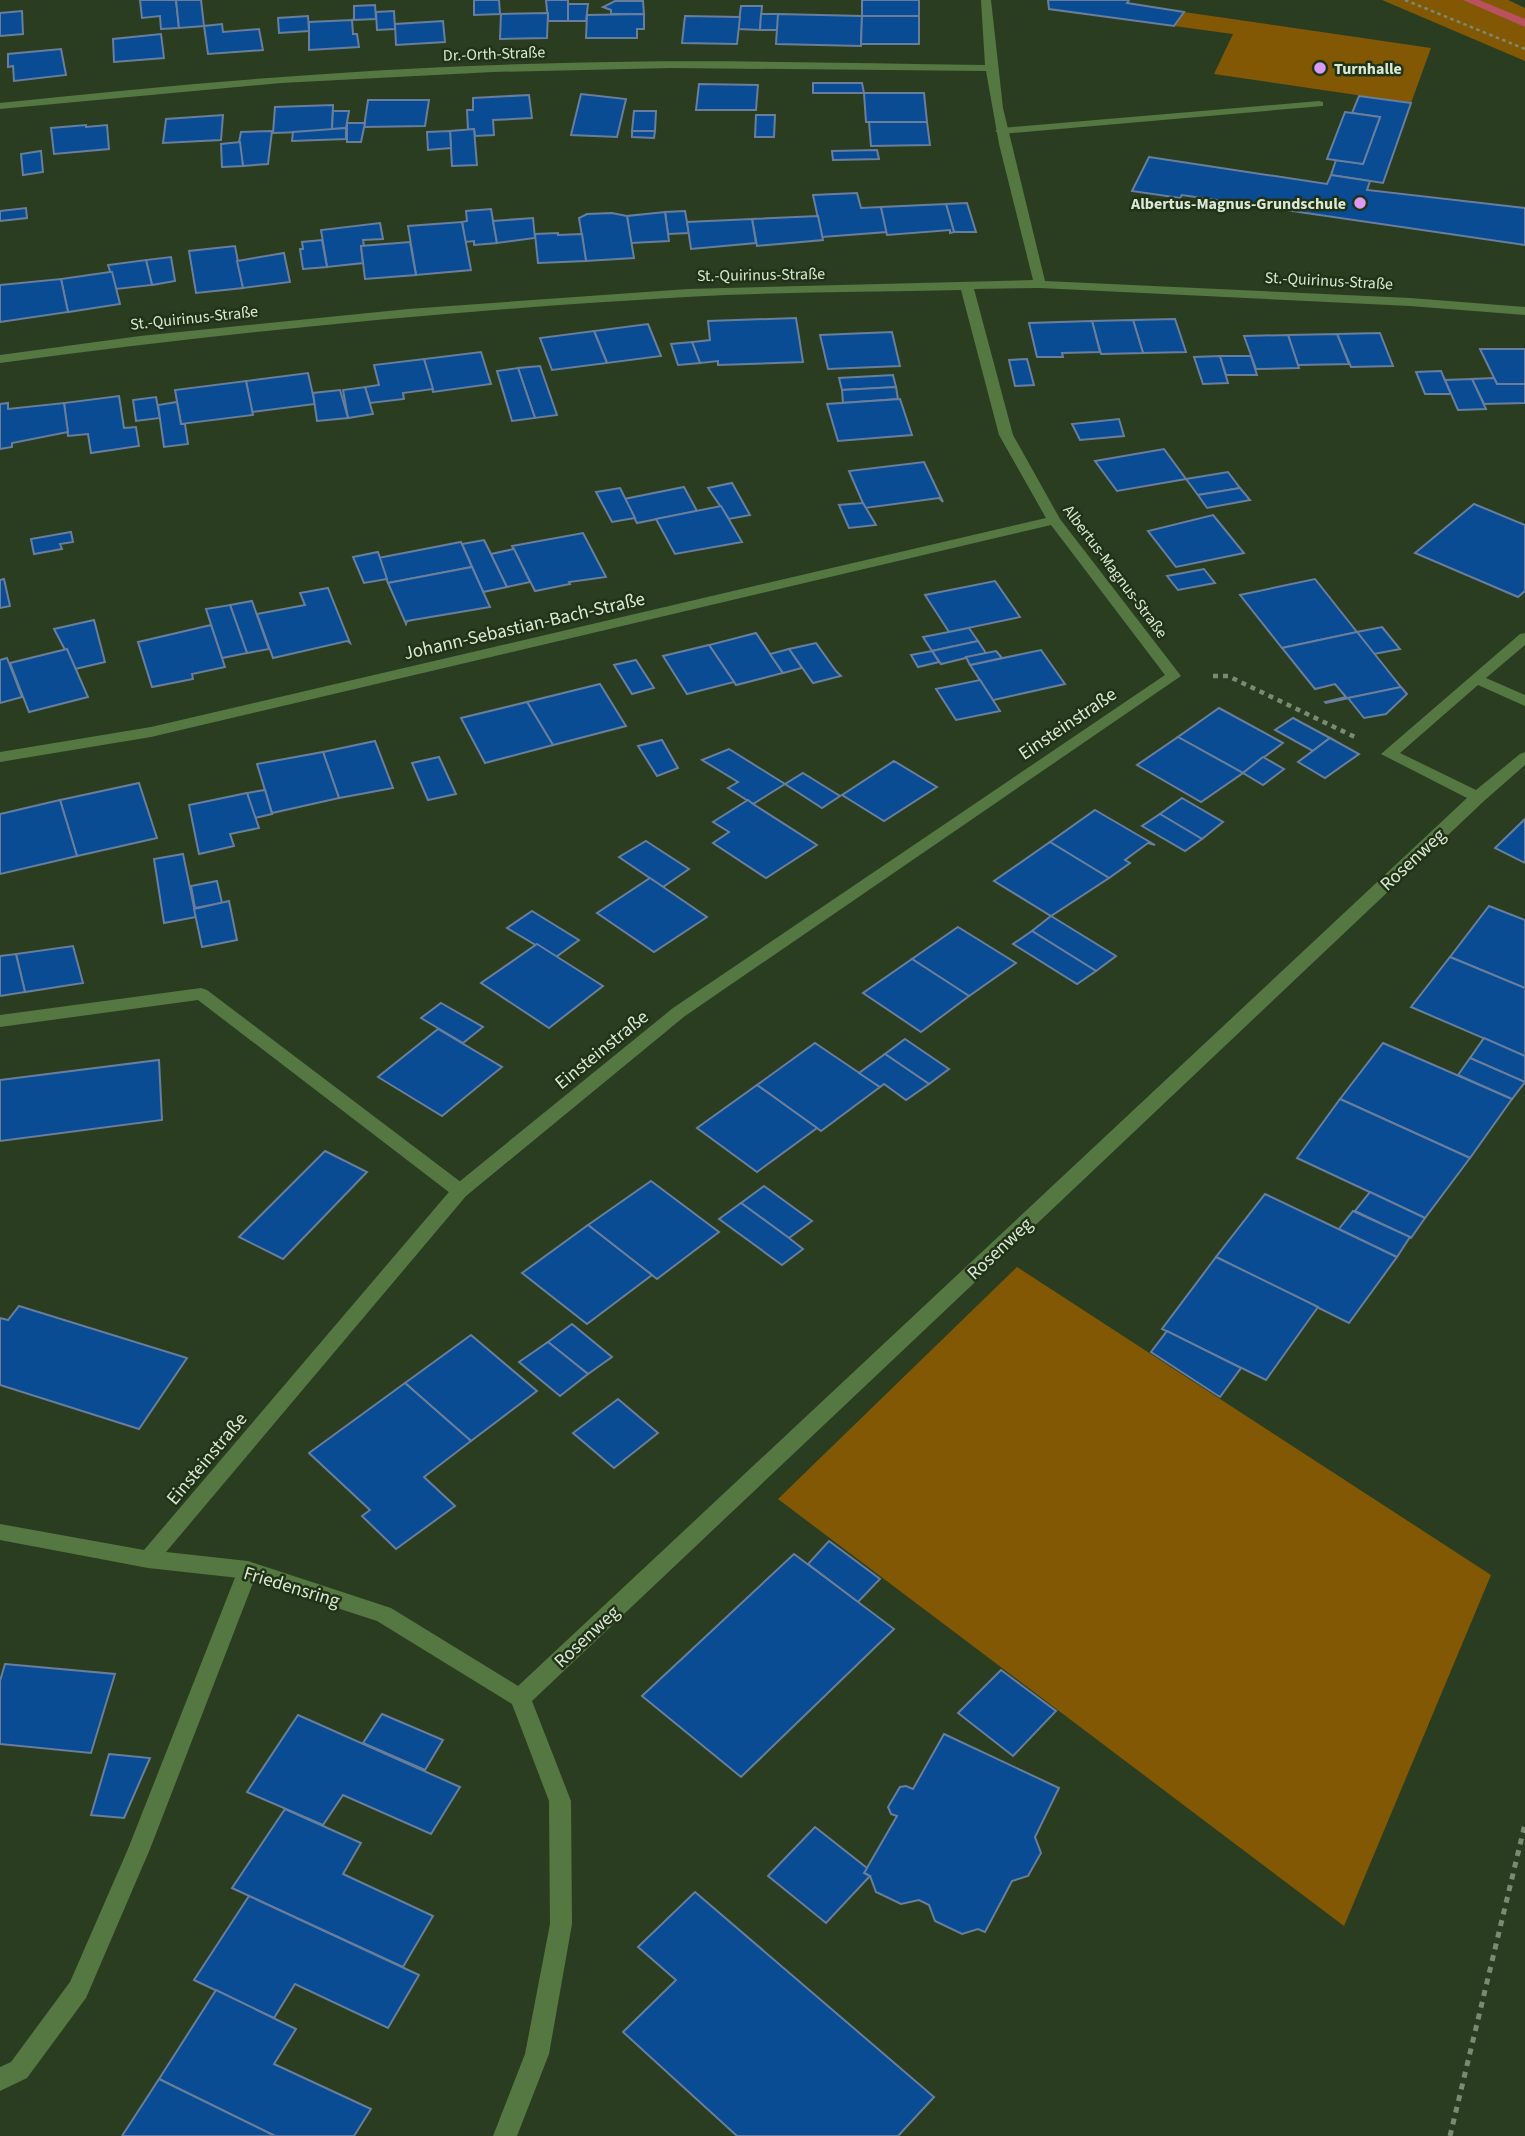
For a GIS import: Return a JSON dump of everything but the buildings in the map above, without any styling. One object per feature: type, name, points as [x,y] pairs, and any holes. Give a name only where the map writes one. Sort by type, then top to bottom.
[{"type":"street","points":[[986,0],[991,68],[1007,164],[1040,284]]},
{"type":"street","name":"Dr.-Orth-Straße","points":[[0,106],[145,90],[329,76],[509,68],[741,65],[991,68]]},
{"type":"street","points":[[1001,131],[1319,104]]},
{"type":"street","name":"St.-Quirinus-Straße","points":[[0,359],[140,340],[408,313],[688,293],[967,288],[1040,284],[1410,302],[1525,311]]},
{"type":"street","name":"Albertus-Magnus-Straße","points":[[967,288],[1006,435],[1054,520],[1174,676]]},
{"type":"street","name":"Johann-Sebastian-Bach-Straße","points":[[0,757],[151,732],[1054,520]]},
{"type":"street","points":[[1478,797],[1389,754],[1525,637]]},
{"type":"street","name":"Einsteinstraße","points":[[148,1559],[460,1191],[679,1012],[1174,676]]},
{"type":"street","points":[[1478,680],[1525,701]]},
{"type":"street","name":"Rosenweg","points":[[520,1699],[1478,797],[1525,757]]},
{"type":"street","points":[[0,1021],[201,994],[460,1191]]},
{"type":"street","name":"Friedensring","points":[[0,1532],[148,1559],[248,1570],[384,1614],[520,1699]]},
{"type":"street","points":[[0,2079],[19,2070],[78,1990],[139,1849],[248,1570]]},
{"type":"street","points":[[505,2136],[537,2054],[561,1924],[560,1801],[520,1699]]},
{"type":"path","points":[[1405,0],[1525,49]]},
{"type":"path","points":[[1174,676],[1228,676],[1389,754]]},
{"type":"path","points":[[1450,2136],[1525,1824]]},
{"type":"shaded area","points":[[1382,0],[1508,0],[1525,8],[1525,61]]},
{"type":"shaded area","name":"Turnhalle","points":[[1184,12],[1431,48],[1411,103],[1214,74],[1233,34],[1174,26]]},
{"type":"shaded area","points":[[1017,1267],[1491,1575],[1344,1926],[778,1499]]},
{"type":"waterway","points":[[1469,0],[1525,23]]},
{"type":"place","name":"Turnhalle","points":[[1320,68]]},
{"type":"place","name":"Albertus-Magnus-Grundschule","points":[[1360,203]]}]
